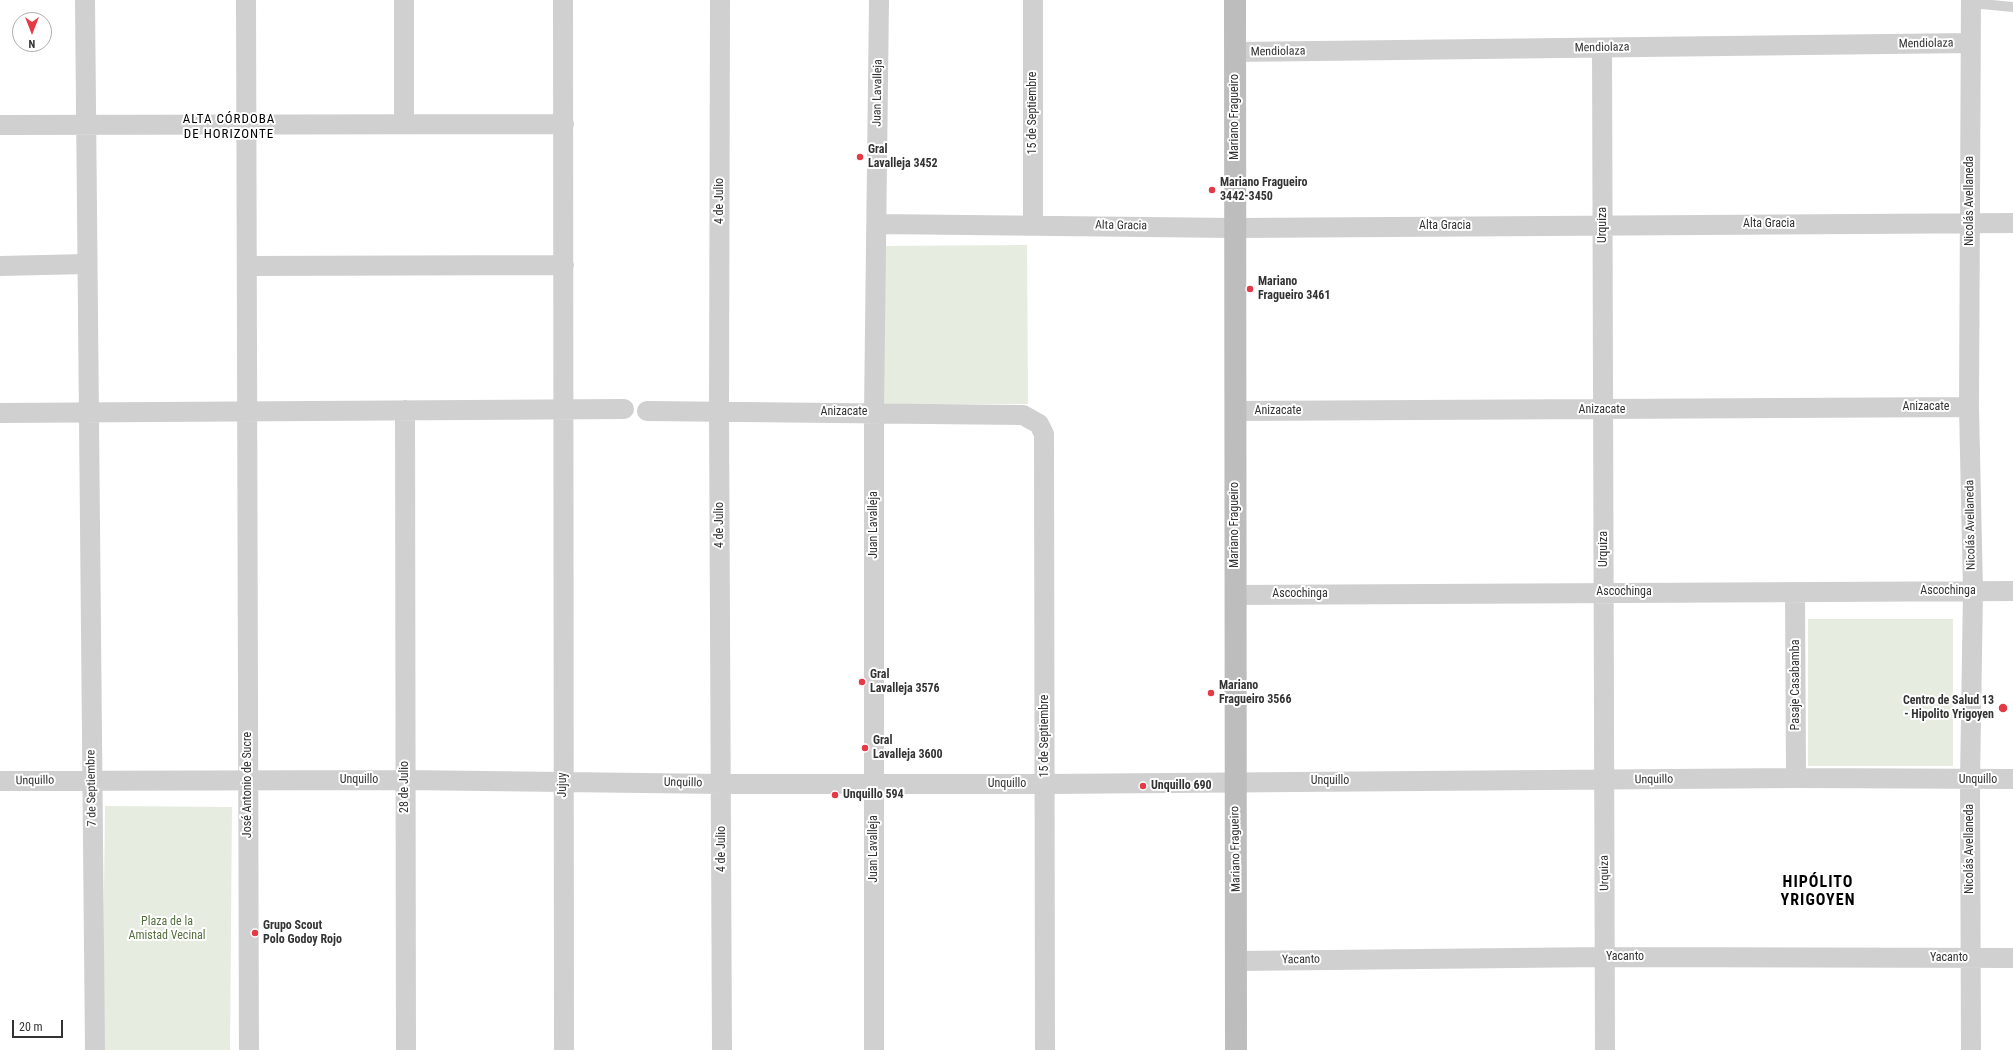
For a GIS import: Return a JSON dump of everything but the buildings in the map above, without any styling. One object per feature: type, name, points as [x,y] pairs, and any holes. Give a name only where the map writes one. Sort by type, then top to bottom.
[{"type":"main road","name":"Mariano Fragueiro","points":[[1235,0],[1236,1050]]},
{"type":"street","name":"7 de Septiembre","points":[[85,0],[91,780],[95,1050]]},
{"type":"street","name":"José Antonio de Sucre","points":[[246,0],[248,411],[248,1050]]},
{"type":"street","points":[[404,0],[404,124]]},
{"type":"street","name":"Jujuy","points":[[563,0],[564,1050]]},
{"type":"street","name":"4 de Julio","points":[[720,0],[719,411],[722,784],[722,1050]]},
{"type":"street","name":"Juan Lavalleja","points":[[874,1050],[874,412],[879,0]]},
{"type":"street","name":"15 de Septiembre","points":[[1033,0],[1033,225]]},
{"type":"street","name":"Nicolás Avellaneda","points":[[1971,1],[1969,407],[1973,591],[1970,780],[1971,1050]]},
{"type":"street","name":"Mendiolaza","points":[[1235,52],[1970,43]]},
{"type":"street","name":"Urquiza","points":[[1602,48],[1604,780],[1606,957],[1605,1050]]},
{"type":"street","points":[[0,125],[564,124]]},
{"type":"street","name":"Alta Gracia","points":[[877,224],[1235,228],[1603,224],[2013,223]]},
{"type":"street","points":[[0,266],[87,264]]},
{"type":"street","points":[[247,266],[564,265]]},
{"type":"street","name":"Anizacate","points":[[1235,411],[1969,407]]},
{"type":"street","points":[[0,413],[624,409]]},
{"type":"street","name":"28 de Julio","points":[[405,410],[406,1050]]},
{"type":"street","name":"Anizacate","points":[[647,411],[874,412],[1023,415],[1039,424]]},
{"type":"street","name":"15 de Septiembre","points":[[1039,424],[1044,434],[1044,1050]]},
{"type":"street","name":"Ascochinga","points":[[1235,594],[2013,591]]},
{"type":"street","name":"Pasaje Casabamba","points":[[1795,592],[1796,778]]},
{"type":"street","name":"Unquillo","points":[[0,782],[91,780],[405,780],[722,784],[874,782],[1045,784],[1235,781],[1796,778],[2013,780]]},
{"type":"street","name":"Yacanto","points":[[1237,961],[1606,957],[2013,958]]},
{"type":"lane","points":[[1971,1],[2013,7]]},
{"type":"green space","points":[[1027,245],[1028,404],[881,404],[880,246]]},
{"type":"green space","points":[[1808,619],[1953,619],[1953,766],[1808,766]]},
{"type":"green space","name":"Plaza de la Amistad Vecinal","points":[[105,806],[232,807],[230,1050],[102,1050]]},
{"type":"place","name":"Gral Lavalleja 3452","points":[[860,157]]},
{"type":"place","name":"Mariano Fragueiro 3442-3450","points":[[1212,190]]},
{"type":"place","name":"Mariano Fragueiro 3461","points":[[1250,289]]},
{"type":"place","name":"Gral Lavalleja 3576","points":[[862,682]]},
{"type":"place","name":"Mariano Fragueiro 3566","points":[[1211,693]]},
{"type":"place","name":"Centro de Salud 13 - Hipolito Yrigoyen","points":[[2003,708]]},
{"type":"place","name":"Gral Lavalleja 3600","points":[[865,748]]},
{"type":"place","name":"Unquillo 690","points":[[1143,786]]},
{"type":"place","name":"Unquillo 594","points":[[835,795]]},
{"type":"place","name":"Grupo Scout Polo Godoy Rojo","points":[[255,933]]},
{"type":"district","name":"ALTA CÓRDOBA DE HORIZONTE","points":[[229,128]]},
{"type":"district","name":"HIPÓLITO YRIGOYEN","points":[[1818,892]]}]
